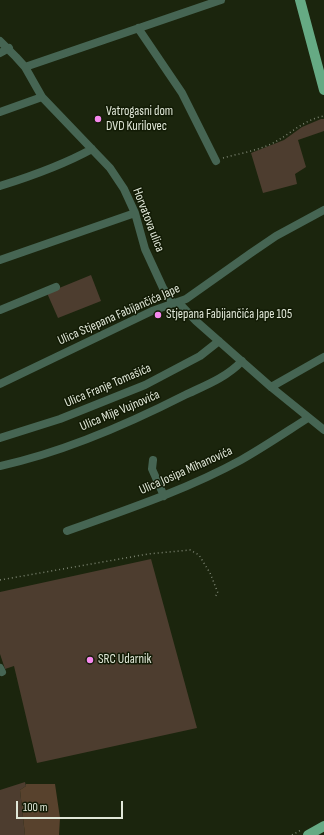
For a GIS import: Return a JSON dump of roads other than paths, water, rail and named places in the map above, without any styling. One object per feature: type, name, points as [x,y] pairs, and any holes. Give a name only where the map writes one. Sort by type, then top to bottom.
[{"type":"main road","points":[[300,0],[324,90]]},
{"type":"main road","points":[[308,835],[324,826]]},
{"type":"street","points":[[25,67],[221,0]]},
{"type":"street","points":[[138,28],[182,93],[216,161]]},
{"type":"street","name":"Horvatova ulica","points":[[0,41],[9,48],[25,67],[42,97],[110,168],[124,189],[135,213],[145,249],[162,288],[196,321],[308,418],[324,430]]},
{"type":"street","points":[[0,53],[9,48]]},
{"type":"street","points":[[0,112],[42,97]]},
{"type":"street","points":[[0,186],[37,174],[75,159],[92,149]]},
{"type":"street","name":"Ulica Stjepana Fabijančića Jape","points":[[0,384],[146,314],[186,299],[245,256],[276,236],[324,210]]},
{"type":"street","points":[[0,260],[135,213]]},
{"type":"street","points":[[0,310],[56,287]]},
{"type":"street","name":"Ulica Franje Tomašića","points":[[0,438],[60,419],[145,385],[200,356],[219,341]]},
{"type":"street","points":[[272,387],[324,357]]},
{"type":"street","name":"Ulica Mije Vujnovića","points":[[0,466],[43,455],[120,426],[222,377],[242,361]]},
{"type":"street","name":"Ulica Josipa Mihanovića","points":[[66,531],[164,496],[207,477],[241,460],[308,418]]},
{"type":"street","points":[[153,460],[152,469],[164,496]]},
{"type":"place","name":"Vatrogasni dom DVD Kurilovec","points":[[98,119]]},
{"type":"place","name":"Stjepana Fabijančića Jape 105","points":[[158,315]]},
{"type":"place","name":"SRC Udarnik","points":[[90,660]]}]
